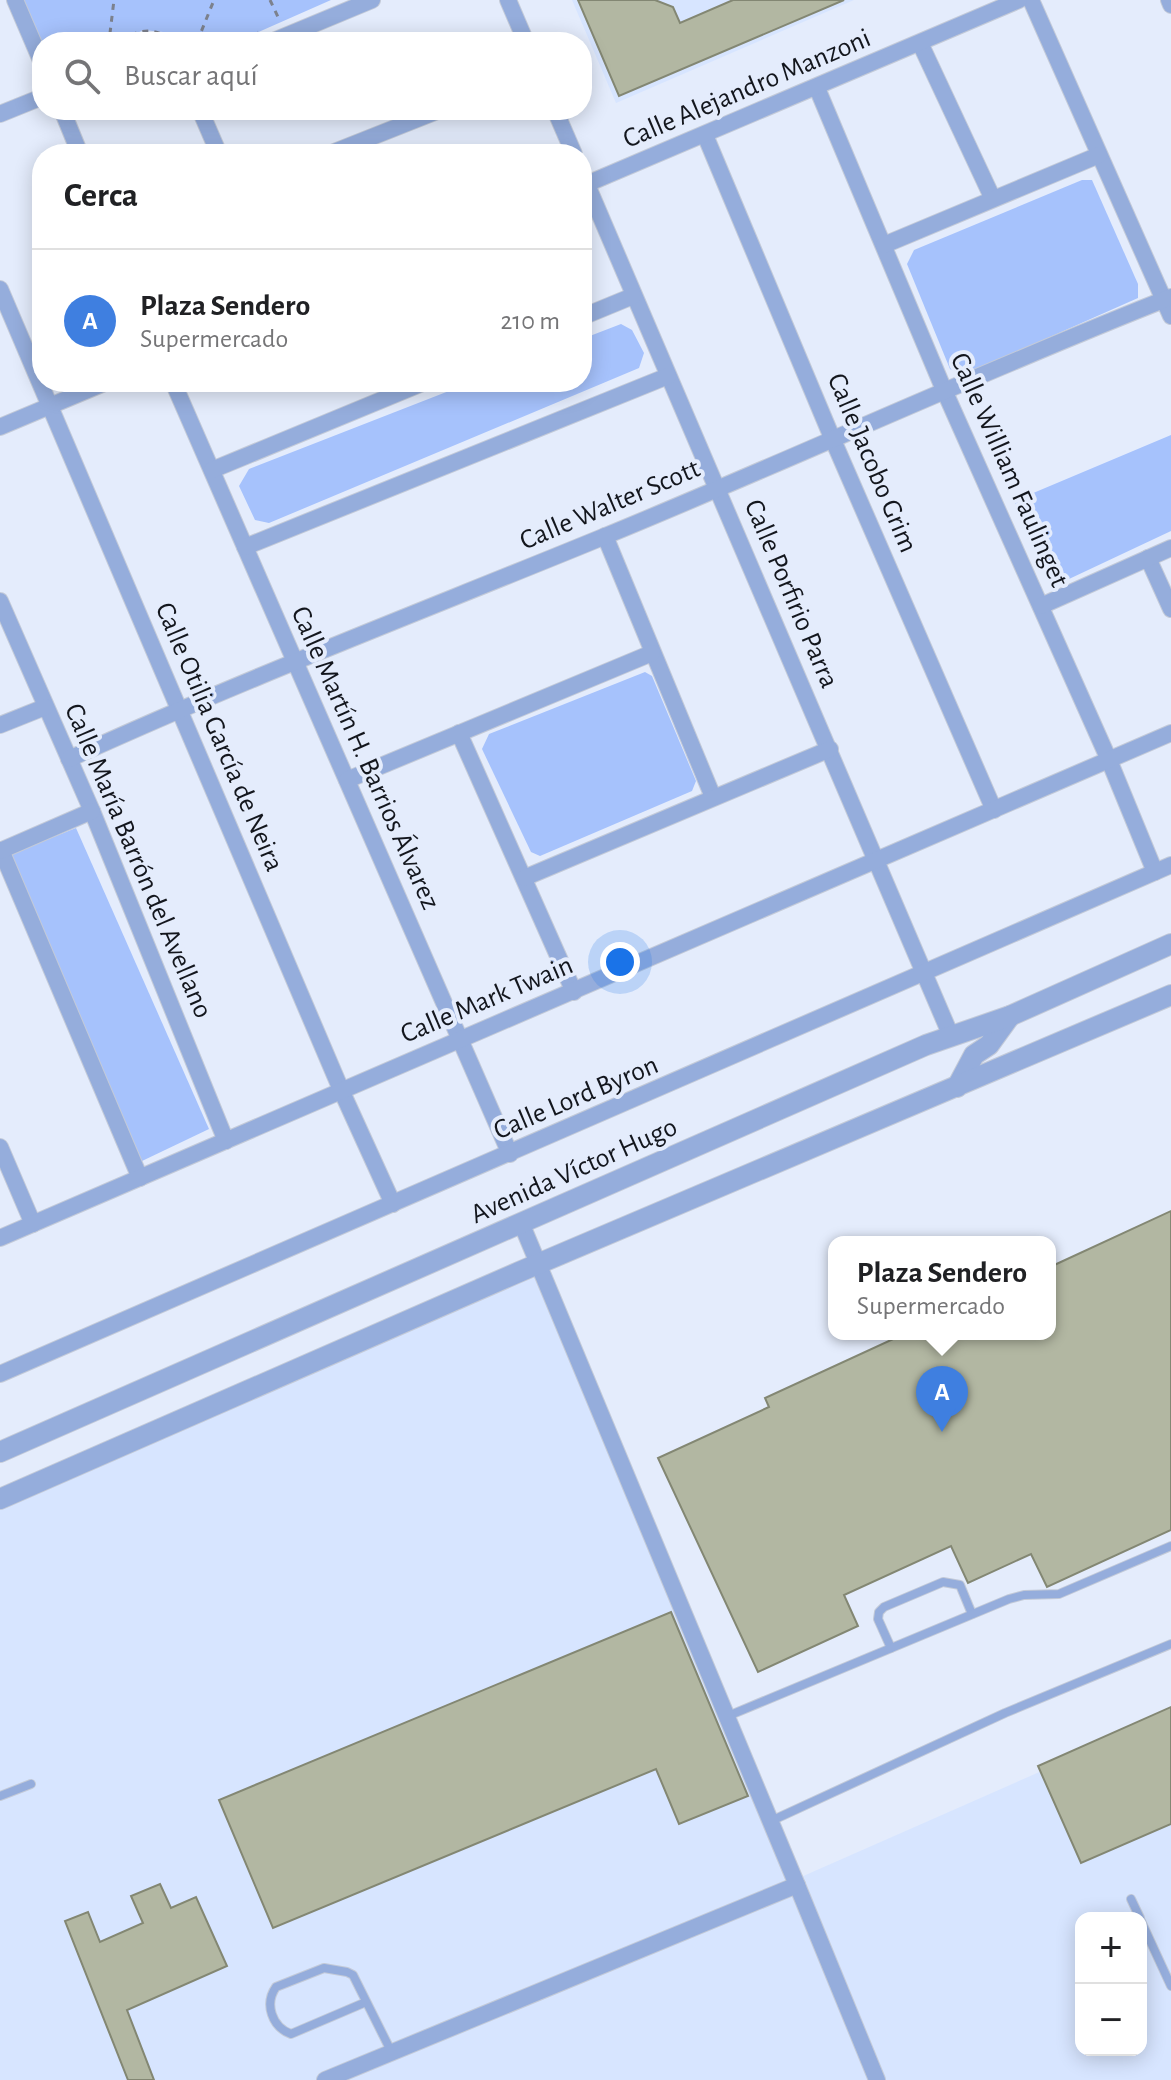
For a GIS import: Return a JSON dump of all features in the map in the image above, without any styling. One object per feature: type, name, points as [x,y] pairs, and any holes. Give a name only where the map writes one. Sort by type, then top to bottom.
[{"type":"street","points":[[15,0],[32,40]]},
{"type":"street","points":[[295,32],[372,0]]},
{"type":"street","points":[[508,0],[522,32]]},
{"type":"street","name":"Calle Alejandro Manzoni","points":[[592,178],[705,135],[1019,0]]},
{"type":"street","points":[[1031,0],[1169,304]]},
{"type":"street","points":[[920,43],[992,197]]},
{"type":"street","name":"Calle William Faulinget","points":[[817,88],[944,390],[1109,760],[1155,872]]},
{"type":"street","points":[[0,114],[32,101]]},
{"type":"street","points":[[66,120],[76,144]]},
{"type":"street","points":[[204,120],[215,144]]},
{"type":"street","points":[[354,144],[415,120]]},
{"type":"street","points":[[559,120],[570,144]]},
{"type":"street","name":"Calle Jacobo Grim","points":[[705,135],[994,810]]},
{"type":"street","points":[[884,245],[992,197],[1099,155]]},
{"type":"street","name":"Calle Porfirio Parra","points":[[592,200],[951,1036]]},
{"type":"street","name":"Calle Otilia García de Neira","points":[[0,289],[32,365]]},
{"type":"street","points":[[592,313],[633,296]]},
{"type":"street","name":"Calle Walter Scott","points":[[69,759],[179,709],[605,536],[944,390],[1169,304]]},
{"type":"street","points":[[245,547],[668,376]]},
{"type":"street","name":"Calle Otilia García de Neira","points":[[43,392],[342,1092],[393,1204]]},
{"type":"street","points":[[0,427],[83,392]]},
{"type":"street","name":"Calle Martín H. Barrios Álvarez","points":[[177,392],[510,1154]]},
{"type":"street","points":[[212,470],[401,392]]},
{"type":"street","points":[[605,536],[713,797]]},
{"type":"street","points":[[1041,606],[1171,548]]},
{"type":"street","points":[[1148,558],[1171,609]]},
{"type":"street","name":"Calle María Barrón del Avellano","points":[[0,601],[92,811],[226,1141]]},
{"type":"street","points":[[347,780],[652,653]]},
{"type":"street","points":[[0,725],[45,707]]},
{"type":"street","points":[[459,733],[574,992]]},
{"type":"street","name":"Calle Mark Twain","points":[[0,1238],[1171,733]]},
{"type":"street","points":[[524,878],[830,749]]},
{"type":"street","points":[[92,811],[1,850],[140,1178]]},
{"type":"street","name":"Calle Lord Byron","points":[[0,1374],[1171,865]]},
{"type":"street","name":"Avenida Víctor Hugo","points":[[0,1452],[951,1036],[1010,1016],[1171,944]]},
{"type":"street","points":[[0,1499],[1171,995]]},
{"type":"street","points":[[957,1087],[974,1055],[989,1045],[1010,1016]]},
{"type":"street","points":[[0,1147],[33,1224]]},
{"type":"street","points":[[522,1225],[877,2080]]},
{"type":"street","points":[[325,2080],[797,1885]]},
{"type":"lane","points":[[728,1716],[972,1614],[1024,1595],[1059,1594],[1171,1546]]},
{"type":"lane","points":[[891,1648],[878,1619],[879,1612],[884,1607],[943,1582],[960,1585],[972,1614]]},
{"type":"lane","points":[[771,1821],[1005,1713],[1171,1644]]},
{"type":"lane","points":[[0,1796],[31,1784]]},
{"type":"lane","points":[[1131,1899],[1137,1912]]},
{"type":"lane","points":[[1147,1934],[1171,1986]]},
{"type":"lane","points":[[366,2002],[291,2034],[278,2025],[270,2011],[270,2000],[276,1987],[324,1968],[336,1968],[353,1975],[391,2051]]},
{"type":"path","points":[[110,32],[114,0]]},
{"type":"path","points":[[201,32],[214,0]]},
{"type":"path","points":[[270,0],[281,22]]},
{"type":"path","points":[[139,32],[163,32]]},
{"type":"shaded area","points":[[23,0],[331,0],[259,32],[36,32]]},
{"type":"shaded area","points":[[572,0],[854,0],[616,103],[592,47],[592,32],[586,32]]},
{"type":"shaded area","points":[[1082,180],[1092,180],[1138,284],[1138,298],[962,376],[950,369],[907,264],[914,250]]},
{"type":"shaded area","points":[[621,324],[632,330],[644,353],[639,368],[592,388],[592,335]]},
{"type":"shaded area","points":[[446,392],[582,392],[269,523],[255,520],[239,486],[249,469]]},
{"type":"shaded area","points":[[1171,435],[1171,531],[1052,587],[1014,501]]},
{"type":"shaded area","points":[[645,672],[652,676],[696,781],[692,791],[540,856],[531,852],[482,749],[489,734]]},
{"type":"shaded area","points":[[76,828],[209,1129],[142,1161],[8,855]]},
{"type":"shaded area","points":[[529,1264],[792,1881],[1171,1714],[1171,2080],[0,2080],[0,1498]]},
{"type":"building","points":[[578,0],[655,0],[673,7],[680,23],[733,0],[844,0],[619,96]]},
{"type":"building","points":[[1171,1211],[1171,1530],[1047,1587],[1031,1554],[968,1583],[951,1546],[844,1595],[858,1626],[758,1672],[658,1458],[769,1407],[765,1398],[891,1340],[1056,1340],[1056,1264]]},
{"type":"building","points":[[671,1612],[748,1796],[679,1824],[656,1769],[273,1928],[219,1800]]},
{"type":"building","points":[[1171,1707],[1171,1824],[1081,1863],[1038,1766]]},
{"type":"building","points":[[160,1884],[171,1908],[196,1897],[227,1966],[127,2010],[154,2080],[128,2080],[65,1921],[88,1912],[100,1942],[143,1923],[131,1896]]},
{"type":"place","name":"Plaza Sendero","points":[[942,1432]]}]
